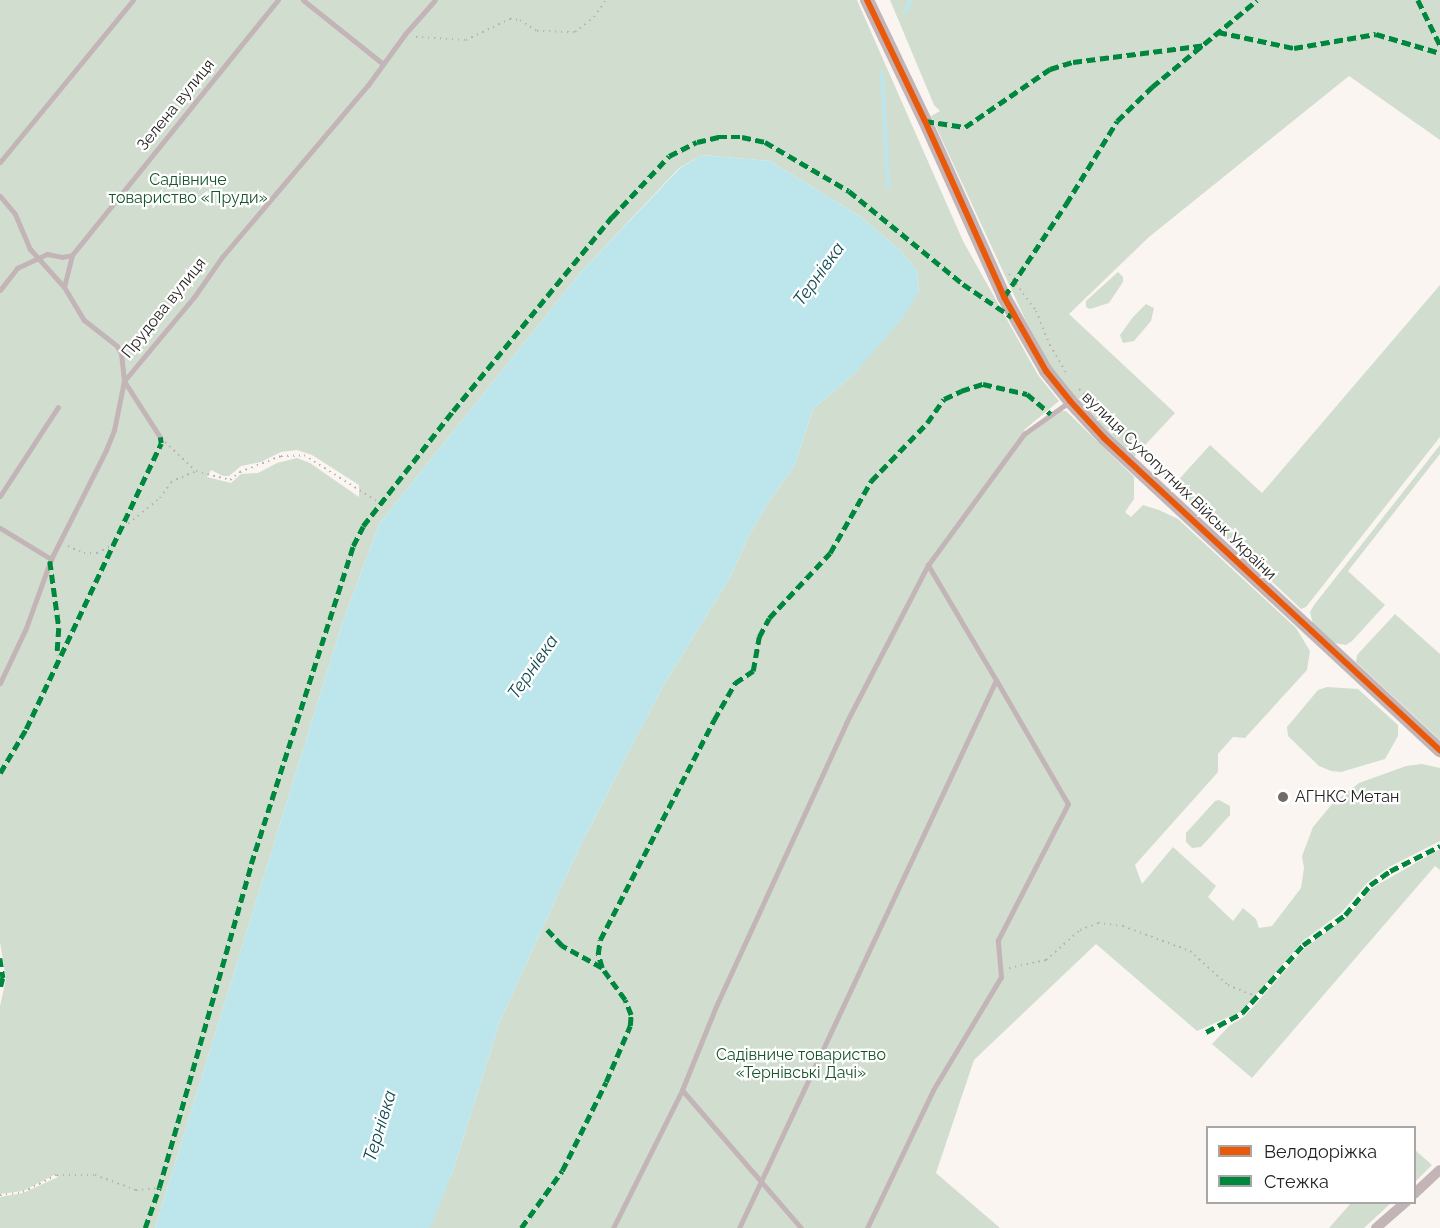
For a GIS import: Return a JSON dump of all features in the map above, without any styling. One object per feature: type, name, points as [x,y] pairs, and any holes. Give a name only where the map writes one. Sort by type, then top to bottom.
[{"type":"street","name":"вулиця Сухопутних Військ України","points":[[867,0],[926,121],[1004,297],[1046,370],[1070,401],[1104,438],[1440,750]]},
{"type":"street","points":[[1416,1192],[1440,1170]]},
{"type":"street","points":[[1376,1228],[1405,1204]]},
{"type":"lane","points":[[0,162],[133,0]]},
{"type":"lane","name":"Зелена вулиця","points":[[72,255],[278,0]]},
{"type":"lane","points":[[303,0],[382,63]]},
{"type":"lane","name":"Прудова вулиця","points":[[0,683],[26,628],[51,559],[106,450],[114,430],[124,381],[194,297],[222,257],[368,85],[382,63],[435,0]]},
{"type":"lane","points":[[0,196],[15,214],[36,257],[64,287],[84,320],[117,346],[121,353],[124,381],[160,437]]},
{"type":"lane","points":[[0,290],[17,268],[36,257],[47,254],[62,258],[72,255]]},
{"type":"lane","points":[[64,287],[72,255]]},
{"type":"lane","points":[[613,1228],[682,1090],[717,1004],[846,723],[928,566],[1024,434],[1070,401]]},
{"type":"lane","points":[[0,496],[58,407]]},
{"type":"lane","points":[[0,528],[51,559]]},
{"type":"lane","points":[[867,1228],[933,1090],[1001,977],[998,940],[1068,804],[928,566]]},
{"type":"lane","points":[[739,1228],[996,680]]},
{"type":"lane","points":[[682,1090],[801,1228]]},
{"type":"path","points":[[405,34],[421,38],[466,40],[510,19],[520,20],[537,31],[575,32],[594,17],[606,0]]},
{"type":"path","points":[[1004,267],[1036,311],[1050,345],[1070,379]]},
{"type":"path","points":[[1075,385],[1178,488]]},
{"type":"path","points":[[160,437],[196,471],[230,480],[240,472],[281,456],[297,453],[310,458],[321,468],[380,503]]},
{"type":"path","points":[[119,531],[160,498],[171,482],[196,471]]},
{"type":"path","points":[[60,542],[84,553],[97,553],[113,544]]},
{"type":"path","points":[[1000,970],[1047,960],[1080,930],[1098,923],[1123,926],[1190,951],[1228,985],[1257,997]]},
{"type":"path","points":[[0,1195],[23,1192],[57,1175],[95,1175],[136,1190],[159,1188]]},
{"type":"green space","points":[[0,0],[857,0],[963,241],[1038,375],[1059,401],[1024,430],[1028,434],[1061,411],[1066,411],[1134,477],[1134,499],[1125,512],[1131,517],[1143,505],[1178,519],[1296,628],[1310,651],[1307,670],[1245,738],[1233,737],[1218,754],[1218,772],[1135,865],[1142,884],[1173,847],[1216,886],[1208,897],[1233,921],[1243,908],[1256,919],[1259,928],[1272,926],[1301,888],[1304,868],[1302,856],[1313,827],[1333,803],[1359,783],[1406,766],[1422,764],[1440,768],[1440,841],[1389,867],[1367,883],[1342,912],[1303,941],[1242,1011],[1197,1031],[1096,944],[974,1060],[936,1173],[1000,1228],[429,1228],[453,1171],[500,1021],[580,846],[663,686],[731,576],[748,537],[771,498],[794,467],[813,409],[855,373],[919,291],[917,271],[900,250],[861,217],[770,161],[702,155],[679,168],[580,273],[379,524],[341,627],[155,1228],[0,1228],[0,1197],[23,1193],[58,1177],[56,1174],[23,1191],[0,1194],[0,1006],[6,979],[0,942]],"holes":[[[297,450],[312,455],[359,485],[359,497],[310,463],[297,458],[277,463],[258,473],[241,474],[231,483],[207,477],[211,470],[223,476],[229,476],[241,466],[261,462],[281,452]]]},
{"type":"green space","points":[[890,0],[1440,0],[1440,140],[1349,76],[1149,237],[1069,314],[1175,413],[1134,457],[1074,398],[1051,367],[1026,321],[931,116],[940,111],[934,105]]},
{"type":"green space","points":[[1118,272],[1123,277],[1123,282],[1109,303],[1090,309],[1086,307],[1086,301]]},
{"type":"green space","points":[[1440,285],[1440,437],[1306,607],[1301,609],[1172,487],[1210,445],[1262,493]]},
{"type":"green space","points":[[1146,304],[1154,308],[1151,321],[1134,341],[1123,343],[1120,335]]},
{"type":"green space","points":[[1440,445],[1440,454],[1348,571],[1385,605],[1352,641],[1346,645],[1334,643],[1313,624],[1310,612]]},
{"type":"green space","points":[[1395,614],[1440,654],[1440,740],[1356,662],[1357,655]]},
{"type":"green space","points":[[1327,687],[1358,689],[1398,725],[1398,736],[1385,759],[1341,772],[1331,771],[1319,766],[1288,736],[1287,727],[1318,690]]},
{"type":"green space","points":[[1219,800],[1230,806],[1230,815],[1201,847],[1192,848],[1186,842],[1186,833],[1215,801]]},
{"type":"green space","points":[[1440,849],[1440,870],[1435,866],[1252,1078],[1212,1044],[1229,1026],[1245,1016],[1305,948],[1348,916],[1372,888]]},
{"type":"green space","points":[[1416,1151],[1432,1165],[1416,1181]]},
{"type":"green space","points":[[1350,1204],[1390,1204],[1364,1228],[1329,1228]]},
{"type":"water","points":[[702,155],[770,161],[861,217],[900,250],[917,271],[919,291],[904,316],[855,373],[813,409],[794,467],[771,498],[748,537],[731,576],[663,686],[580,846],[500,1021],[453,1171],[430,1228],[155,1228],[341,627],[379,524],[580,273],[680,168]]},
{"type":"waterway","name":"Тернівка","points":[[905,12],[911,0]]},
{"type":"waterway","name":"Тернівка","points":[[882,73],[888,187]]},
{"type":"marked path","points":[[1004,297],[1066,204],[1117,121],[1152,87],[1257,0]]},
{"type":"marked path","points":[[1418,0],[1440,45]]},
{"type":"marked path","points":[[1218,32],[1294,48],[1376,34],[1440,53]]},
{"type":"marked path","points":[[925,121],[965,127],[1050,69],[1073,62],[1206,45]]},
{"type":"marked path","points":[[145,1228],[159,1188],[251,864],[353,546],[363,526],[453,411],[612,217],[669,156],[697,142],[718,137],[742,137],[765,142],[849,191],[963,284],[1012,317]]},
{"type":"marked path","points":[[602,968],[598,954],[600,940],[735,683],[753,671],[759,637],[769,618],[830,553],[871,481],[927,423],[944,399],[961,391],[983,384],[1027,394],[1051,414]]},
{"type":"marked path","points":[[0,773],[26,729],[161,443],[160,437]]},
{"type":"marked path","points":[[50,561],[59,628],[57,655]]},
{"type":"marked path","points":[[1206,1032],[1242,1013],[1303,945],[1345,915],[1370,885],[1390,871],[1440,846]]},
{"type":"marked path","points":[[521,1228],[562,1171],[606,1082],[630,1026],[631,1015],[625,1000],[602,968],[562,946],[547,930]]},
{"type":"marked path","points":[[0,958],[3,978],[0,990]]},
{"type":"cycle path","points":[[867,0],[925,121],[1004,297],[1046,371],[1104,438],[1440,750]]},
{"type":"place","name":"АГНКС Метан","points":[[1283,797]]},
{"type":"park label","name":"Садівниче товариство «Пруди»","points":[[188,189]]},
{"type":"park label","name":"Садівниче товариство «Тернівські Дачі»","points":[[801,1064]]}]
